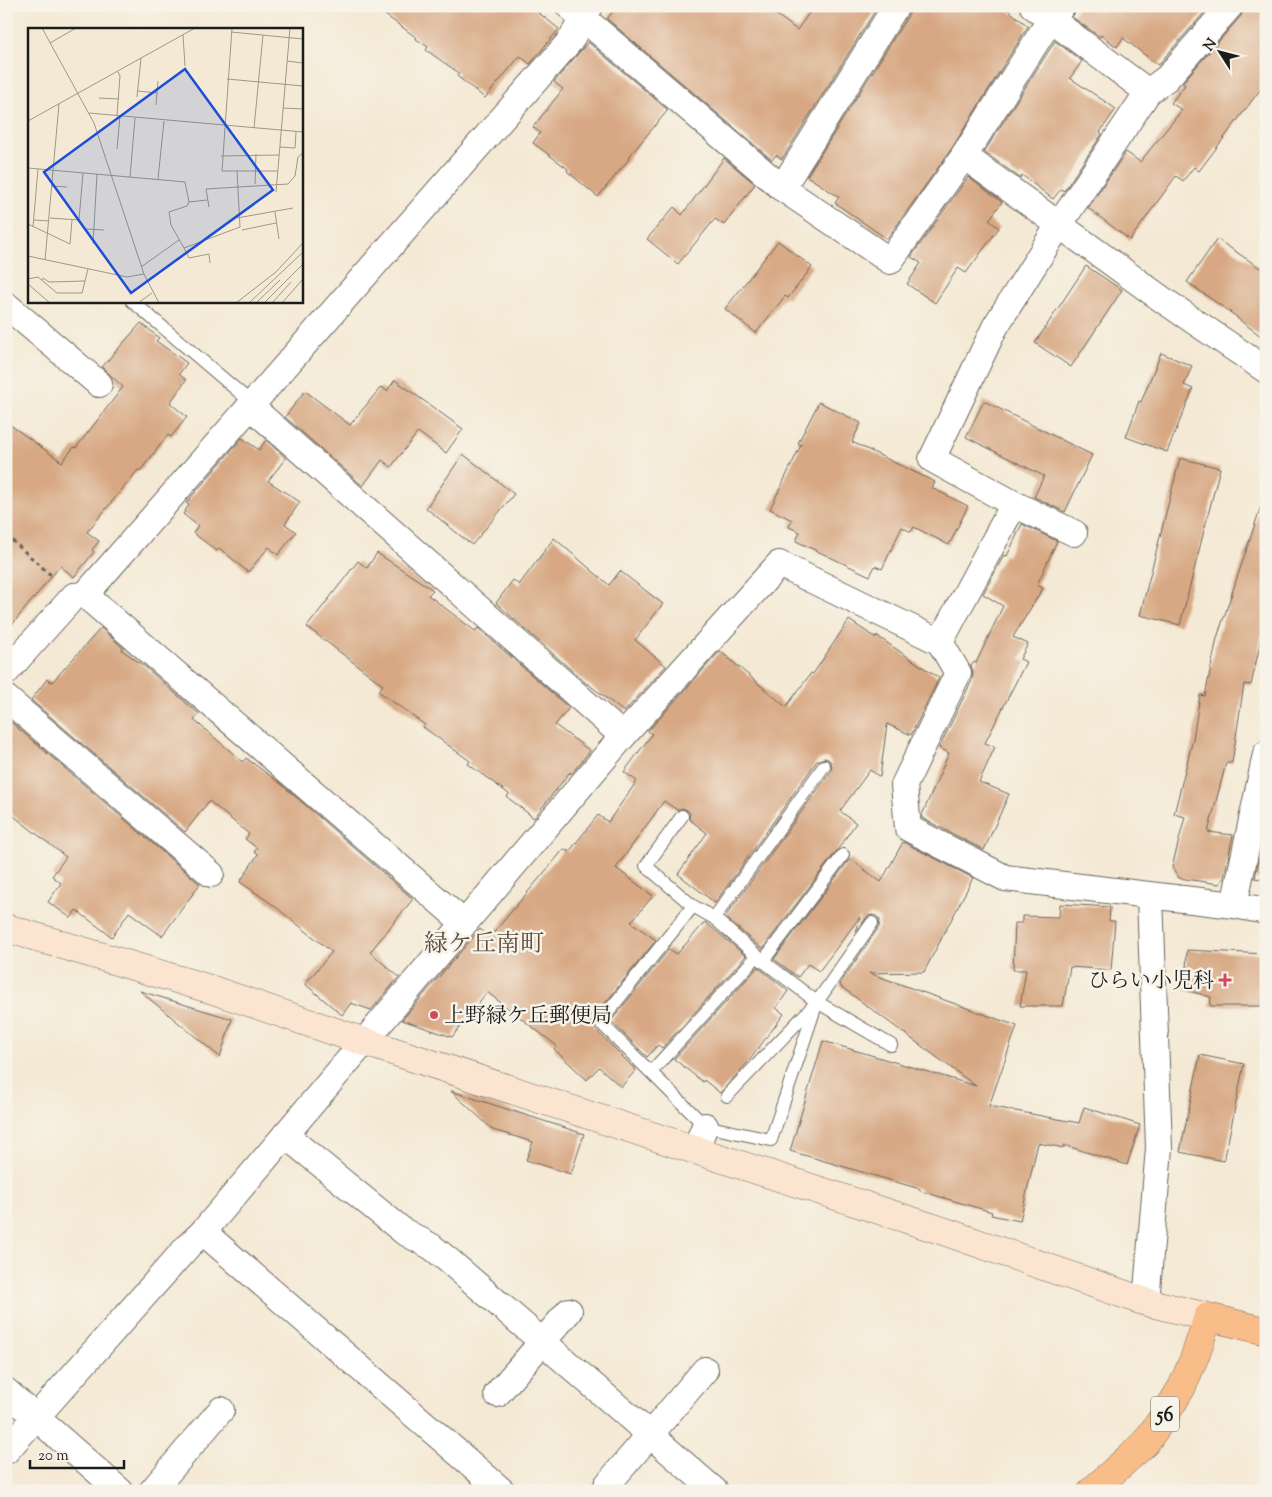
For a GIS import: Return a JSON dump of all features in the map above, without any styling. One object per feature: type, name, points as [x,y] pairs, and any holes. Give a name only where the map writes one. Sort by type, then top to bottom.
[{"type":"main road","points":[[1208,1317],[1266,1330]]},
{"type":"main road","name":"56","points":[[1092,1491],[1145,1443],[1165,1415],[1182,1387],[1208,1317]]},
{"type":"street","points":[[782,188],[896,6]]},
{"type":"street","points":[[1074,533],[1014,504],[932,459],[995,327],[1059,225],[1148,92],[1167,78],[1230,6]]},
{"type":"street","points":[[6,672],[79,596],[251,405],[570,41],[581,10],[782,188],[890,261],[964,156],[1048,11],[1148,92]]},
{"type":"street","points":[[964,156],[1162,300],[1266,370]]},
{"type":"street","points":[[11,318],[99,384]]},
{"type":"street","points":[[251,405],[623,736]]},
{"type":"street","points":[[940,642],[1014,504]]},
{"type":"street","points":[[6,1451],[189,1245],[203,1232],[623,736],[779,564],[940,642],[958,673],[904,785],[908,828],[1005,878],[1234,905],[1266,911]]},
{"type":"street","points":[[79,596],[464,923]]},
{"type":"street","points":[[6,698],[211,874]]},
{"type":"street","points":[[1234,905],[1266,754]]},
{"type":"street","points":[[1146,1302],[1159,1148],[1150,896]]},
{"type":"street","points":[[6,928],[213,990],[365,1042],[700,1138],[943,1230],[1146,1302],[1208,1317]]},
{"type":"street","points":[[285,1135],[403,1231],[448,1260],[715,1491]]},
{"type":"street","points":[[203,1232],[502,1491]]},
{"type":"street","points":[[496,1394],[569,1312]]},
{"type":"street","points":[[607,1485],[705,1370]]},
{"type":"street","points":[[6,1391],[120,1491]]},
{"type":"street","points":[[152,1491],[221,1410]]},
{"type":"lane","points":[[133,302],[251,405]]},
{"type":"lane","points":[[714,918],[824,766]]},
{"type":"lane","points":[[682,816],[646,866],[694,906],[714,918],[760,958],[818,1002],[891,1045]]},
{"type":"lane","points":[[651,1072],[760,958],[842,855]]},
{"type":"lane","points":[[694,906],[600,1022],[651,1072],[700,1138],[771,1140],[818,1002]]},
{"type":"lane","points":[[728,1096],[818,1002],[872,923]]},
{"type":"path","points":[[6,535],[79,596]]},
{"type":"building","points":[[373,6],[530,6],[559,29],[530,64],[520,56],[485,98],[457,76],[459,73],[426,50],[428,47]]},
{"type":"building","points":[[617,6],[765,6],[797,30],[814,6],[878,6],[782,159],[776,155],[772,160],[607,19]]},
{"type":"building","points":[[911,6],[1003,6],[1028,26],[952,148],[887,239],[835,203],[839,197],[807,176],[909,14]]},
{"type":"building","points":[[1077,6],[1210,6],[1158,65],[1123,38],[1117,47],[1072,17]]},
{"type":"building","points":[[1245,6],[1266,6],[1266,82],[1199,171],[1194,167],[1183,181],[1176,176],[1130,240],[1088,208],[1126,152],[1140,162],[1182,110],[1171,103],[1185,85],[1182,83],[1241,16]]},
{"type":"building","points":[[1055,41],[1082,61],[1070,78],[1116,109],[1100,132],[1102,134],[1064,191],[1061,189],[1053,199],[1022,175],[1020,178],[984,152]]},
{"type":"building","points":[[588,42],[668,110],[598,197],[567,171],[568,169],[533,143],[540,133],[533,127],[563,89],[554,82]]},
{"type":"building","points":[[724,158],[755,184],[724,225],[715,219],[678,264],[647,239],[674,207],[682,215]]},
{"type":"building","points":[[968,177],[1002,202],[989,220],[999,228],[966,273],[958,268],[935,303],[907,284],[921,263],[911,257]]},
{"type":"building","points":[[1217,239],[1266,272],[1266,340],[1187,282]]},
{"type":"building","points":[[778,241],[812,267],[788,298],[785,296],[756,333],[725,309]]},
{"type":"building","points":[[1086,266],[1122,290],[1071,367],[1035,343]]},
{"type":"building","points":[[141,323],[159,338],[156,341],[187,363],[179,374],[186,380],[170,403],[187,417],[171,437],[168,435],[140,471],[138,470],[87,532],[99,541],[92,550],[94,552],[74,577],[60,566],[6,632],[6,422],[62,462],[74,447],[76,448],[123,387],[102,367]]},
{"type":"building","points":[[1161,353],[1192,366],[1184,385],[1193,389],[1167,452],[1126,437],[1139,401],[1141,402]]},
{"type":"building","points":[[395,380],[463,429],[446,453],[418,432],[391,467],[382,460],[363,486],[285,417],[305,391],[350,425],[381,387],[387,391]]},
{"type":"building","points":[[984,401],[1092,455],[1065,512],[1034,497],[1044,476],[966,437]]},
{"type":"building","points":[[819,402],[861,423],[852,442],[935,482],[932,488],[968,506],[949,545],[914,527],[911,532],[902,527],[882,569],[875,566],[870,576],[796,541],[800,532],[789,527],[792,520],[770,509],[801,445],[798,443]]},
{"type":"building","points":[[242,438],[259,450],[266,440],[286,458],[268,481],[300,502],[285,524],[296,532],[278,555],[269,547],[248,572],[219,548],[217,551],[193,533],[198,526],[183,514],[189,505],[186,503]]},
{"type":"building","points":[[463,454],[514,494],[472,545],[426,508]]},
{"type":"building","points":[[1180,458],[1220,468],[1180,625],[1140,615]]},
{"type":"building","points":[[1261,506],[1266,506],[1266,617],[1251,685],[1244,684],[1232,763],[1226,763],[1208,832],[1233,835],[1224,878],[1219,884],[1179,878],[1172,867],[1185,817],[1174,814],[1193,739],[1200,695],[1205,696],[1217,638]]},
{"type":"building","points":[[1022,524],[1057,541],[1037,585],[1043,588],[1013,637],[1028,644],[1020,659],[1026,662],[985,743],[995,747],[979,782],[1009,794],[984,850],[922,818],[922,815],[949,753],[939,748],[972,680],[971,666],[974,662],[976,663],[1003,606],[983,594],[1004,555],[1007,556]]},
{"type":"building","points":[[554,538],[609,585],[620,571],[663,604],[635,640],[666,666],[624,712],[587,684],[496,603],[513,580],[519,585]]},
{"type":"building","points":[[377,553],[433,590],[428,595],[475,631],[478,628],[569,708],[555,725],[590,751],[571,774],[570,772],[534,818],[507,797],[509,794],[468,764],[470,761],[378,691],[383,685],[307,627],[358,561],[367,568]]},
{"type":"building","points":[[849,620],[876,638],[877,636],[939,678],[911,735],[887,724],[880,777],[870,770],[840,811],[856,823],[762,949],[725,917],[831,771],[831,762],[824,758],[817,761],[715,903],[678,874],[707,833],[689,819],[690,813],[687,810],[682,808],[677,810],[664,801],[616,868],[653,896],[631,922],[656,940],[592,1021],[594,1028],[636,1070],[621,1087],[599,1067],[587,1080],[554,1049],[557,1046],[487,992],[452,1037],[402,1020],[480,929],[490,937],[564,849],[569,852],[598,815],[608,822],[637,781],[624,772],[652,734],[648,731],[720,651],[786,707],[811,673],[813,674]]},
{"type":"building","points":[[101,628],[123,648],[122,650],[144,666],[199,714],[194,720],[243,762],[246,758],[281,784],[413,899],[370,952],[399,977],[371,1010],[351,1003],[342,1015],[305,984],[332,952],[272,904],[240,882],[258,854],[254,852],[257,848],[245,839],[249,834],[209,801],[185,832],[31,700],[47,679],[52,682]]},
{"type":"building","points":[[6,718],[200,884],[162,936],[129,912],[112,937],[76,910],[71,918],[48,902],[61,883],[52,876],[66,857],[6,810]]},
{"type":"building","points":[[1263,840],[1266,840],[1266,880],[1255,878]]},
{"type":"building","points":[[903,842],[973,878],[924,972],[869,973],[1017,1026],[989,1106],[1079,1123],[1084,1107],[1140,1125],[1127,1165],[1064,1145],[1064,1148],[1038,1143],[1020,1221],[991,1215],[992,1212],[920,1191],[920,1189],[790,1151],[823,1041],[976,1086],[840,986],[879,927],[880,920],[876,916],[868,916],[856,932],[860,917],[819,971],[808,964],[798,977],[774,959],[850,859],[881,882]]},
{"type":"building","points":[[1060,904],[1110,907],[1109,921],[1115,921],[1111,970],[1070,967],[1063,1006],[1020,1006],[1026,970],[1013,970],[1015,923],[1022,923],[1022,916],[1059,917]]},
{"type":"building","points":[[705,922],[746,956],[662,1048],[658,1045],[647,1057],[611,1021],[669,949],[677,954]]},
{"type":"building","name":"ひらい小児科","points":[[1187,950],[1266,954],[1266,1006],[1210,1006],[1211,997],[1185,990]]},
{"type":"building","points":[[758,967],[788,991],[776,1008],[784,1014],[748,1062],[720,1093],[674,1059]]},
{"type":"building","points":[[140,991],[232,1019],[220,1057]]},
{"type":"building","points":[[1200,1055],[1244,1064],[1224,1161],[1180,1152]]},
{"type":"building","points":[[451,1091],[584,1134],[571,1174],[526,1160],[533,1142],[493,1130]]},
{"type":"place","name":"ひらい小児科","points":[[1225,980]]},
{"type":"place","name":"上野緑ケ丘郵便局","points":[[434,1015]]},
{"type":"district","name":"緑ケ丘南町","points":[[484,943]]}]
